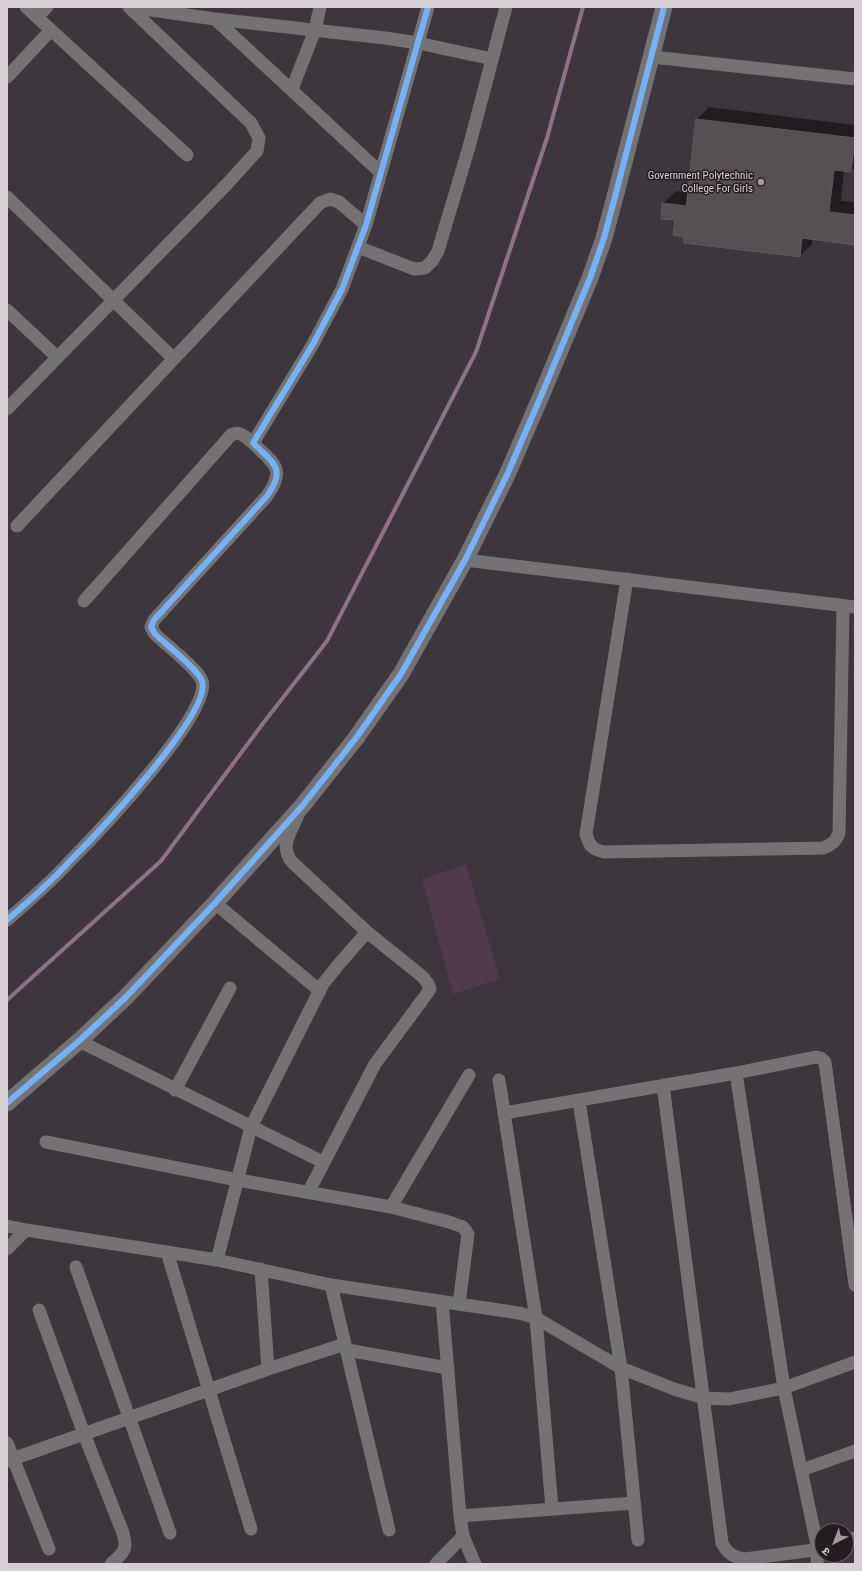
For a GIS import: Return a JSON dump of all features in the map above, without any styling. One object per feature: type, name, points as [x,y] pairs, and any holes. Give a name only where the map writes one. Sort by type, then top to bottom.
[{"type":"street","points":[[26,7],[187,155]]},
{"type":"street","points":[[37,17],[47,7]]},
{"type":"street","points":[[129,7],[215,19],[418,43],[492,59]]},
{"type":"street","points":[[7,409],[227,184],[257,151],[260,138],[251,123],[129,7]]},
{"type":"street","points":[[292,89],[315,30],[320,7]]},
{"type":"street","points":[[253,443],[313,344],[342,289],[366,225],[428,7]]},
{"type":"street","points":[[358,248],[414,269],[425,268],[432,261],[438,251],[469,147],[506,7]]},
{"type":"street","points":[[7,1103],[126,998],[215,903],[303,805],[356,738],[401,674],[464,560],[507,475],[590,278],[608,223],[664,7]]},
{"type":"street","points":[[215,19],[381,173]]},
{"type":"street","points":[[7,77],[51,30]]},
{"type":"street","points":[[652,57],[855,79]]},
{"type":"street","points":[[7,197],[174,359]]},
{"type":"street","points":[[17,526],[320,203],[330,199],[339,202],[366,225]]},
{"type":"street","points":[[7,310],[57,357]]},
{"type":"street","points":[[7,920],[69,863],[147,777],[175,742],[197,706],[202,693],[202,681],[195,671],[155,634],[151,627],[154,620],[267,496],[275,485],[278,476],[276,466],[253,443],[241,434],[236,433],[231,435],[84,601]]},
{"type":"street","points":[[464,560],[627,579],[849,607],[839,832],[836,840],[830,846],[823,848],[604,852],[594,849],[589,843],[586,834],[627,579]]},
{"type":"street","points":[[303,805],[287,840],[285,848],[287,855],[292,862],[367,932],[423,977],[430,989],[375,1064],[308,1191]]},
{"type":"street","points":[[215,903],[320,991]]},
{"type":"street","points":[[218,1260],[251,1127],[330,974],[367,932]]},
{"type":"street","points":[[175,1090],[230,988]]},
{"type":"street","points":[[79,1041],[175,1090],[323,1162]]},
{"type":"street","points":[[504,1113],[736,1073],[816,1057],[823,1059],[825,1062],[831,1100],[855,1285]]},
{"type":"street","points":[[736,1073],[784,1388],[814,1523]]},
{"type":"street","points":[[391,1207],[468,1075]]},
{"type":"street","points":[[499,1080],[536,1318],[552,1509]]},
{"type":"street","points":[[663,1085],[722,1543],[727,1552],[734,1557],[745,1559],[814,1550]]},
{"type":"street","points":[[579,1100],[621,1368],[638,1540]]},
{"type":"street","points":[[46,1142],[238,1180],[308,1191],[391,1207],[463,1227],[468,1234],[459,1304]]},
{"type":"street","points":[[7,1226],[218,1260],[331,1285],[519,1312],[536,1318],[621,1368],[674,1390],[704,1398],[729,1399],[784,1388],[855,1362]]},
{"type":"street","points":[[7,1249],[26,1230]]},
{"type":"street","points":[[167,1252],[210,1389],[251,1529]]},
{"type":"street","points":[[76,1267],[170,1533]]},
{"type":"street","points":[[261,1270],[268,1369]]},
{"type":"street","points":[[331,1285],[389,1530]]},
{"type":"street","points":[[442,1301],[460,1516],[463,1536],[475,1564]]},
{"type":"street","points":[[39,1310],[84,1434],[123,1533],[126,1544],[124,1551],[111,1564]]},
{"type":"street","points":[[10,1460],[128,1417],[268,1369],[346,1347],[448,1368]]},
{"type":"street","points":[[7,1443],[10,1460],[49,1549]]},
{"type":"street","points":[[802,1470],[855,1451]]},
{"type":"street","points":[[460,1516],[634,1503]]},
{"type":"street","points":[[436,1564],[463,1536]]},
{"type":"shaded area","points":[[466,864],[500,979],[453,994],[422,879]]},
{"type":"building","points":[[696,119],[855,138],[851,172],[834,170],[829,212],[855,215],[855,245],[802,238],[800,257],[684,243],[684,237],[673,235],[675,220],[661,219],[662,203],[686,206]]},
{"type":"waterway","points":[[7,1000],[161,861],[261,726],[327,641],[476,352],[547,138],[583,7]]},
{"type":"cycle path","points":[[7,920],[54,877],[125,802],[171,745],[189,719],[200,697],[202,681],[199,676],[188,663],[155,634],[151,627],[154,620],[267,496],[273,487],[277,472],[275,466],[253,443],[313,344],[342,289],[366,225],[428,7]]},
{"type":"cycle path","points":[[7,1103],[79,1041],[126,997],[215,903],[303,805],[356,738],[401,674],[465,560],[507,475],[590,278],[604,238],[664,7]]},
{"type":"place","name":"Government Polytechnic College For Girls","points":[[761,182]]}]
